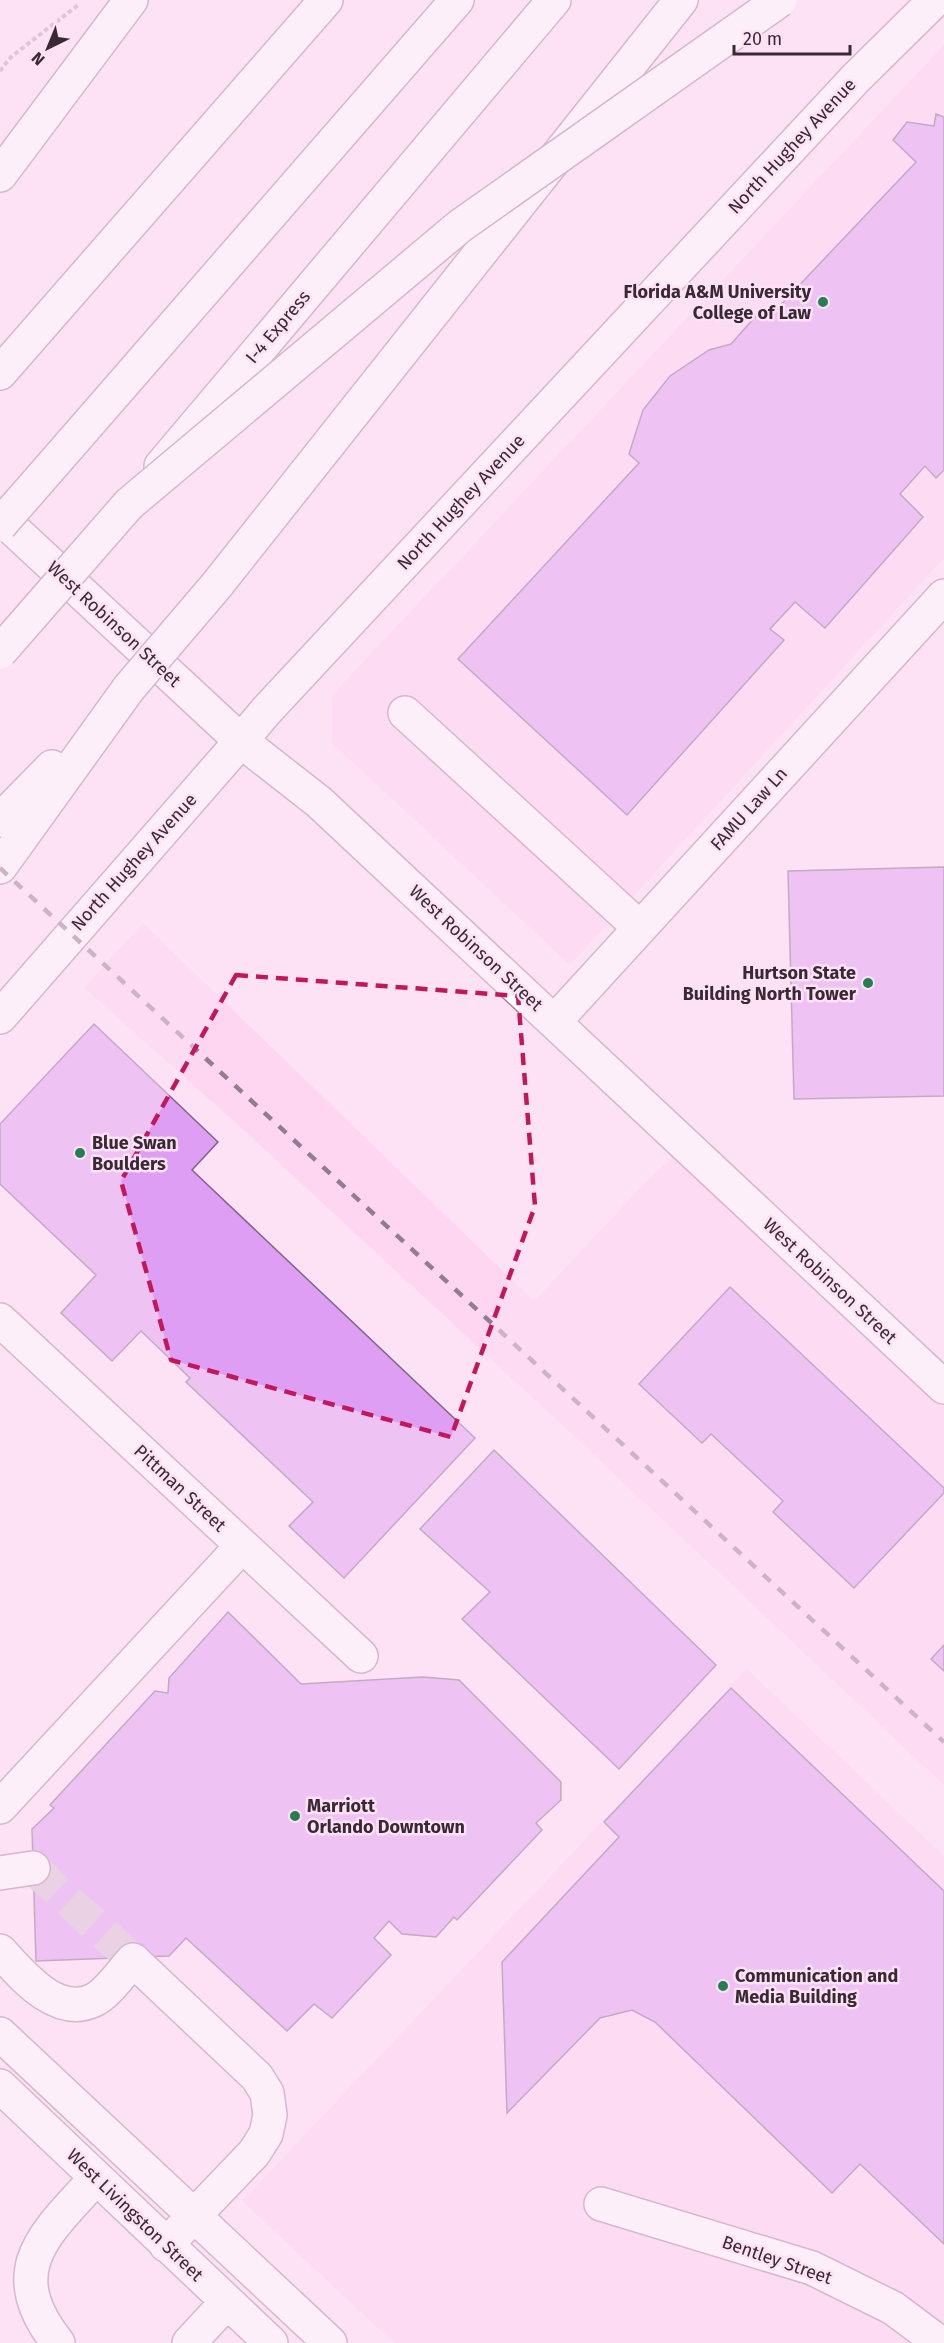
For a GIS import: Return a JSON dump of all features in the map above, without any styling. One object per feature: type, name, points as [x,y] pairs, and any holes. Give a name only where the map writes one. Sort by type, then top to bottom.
[{"type":"main road","points":[[0,175],[131,0]]},
{"type":"main road","points":[[0,373],[326,0]]},
{"type":"main road","points":[[0,525],[457,0]]},
{"type":"main road","name":"I-4 Express","points":[[0,652],[129,504],[554,0]]},
{"type":"main road","points":[[0,820],[129,688],[216,586],[681,0]]},
{"type":"main road","points":[[129,504],[460,226],[780,0]]},
{"type":"main road","name":"North Hughey Avenue","points":[[0,1017],[266,711],[856,78],[935,0]]},
{"type":"main road","name":"West Robinson Street","points":[[0,518],[241,741],[319,802],[944,1388]]},
{"type":"main road","name":"FAMU Law Ln","points":[[555,1022],[944,596]]},
{"type":"main road","points":[[0,867],[129,688]]},
{"type":"main road","points":[[405,713],[640,928]]},
{"type":"main road","name":"Pittman Street","points":[[0,1320],[361,1656]]},
{"type":"main road","points":[[0,1808],[242,1546]]},
{"type":"main road","points":[[0,1873],[33,1868]]},
{"type":"main road","points":[[0,1951],[51,2000],[74,2006],[96,1999],[133,1960],[257,2077],[267,2093],[270,2115],[266,2134],[254,2152],[166,2245]]},
{"type":"main road","points":[[0,2034],[330,2343]]},
{"type":"main road","name":"West Livingston Street","points":[[0,2086],[271,2343]]},
{"type":"main road","points":[[58,2343],[42,2326],[27,2294],[28,2262],[40,2238],[96,2178]]},
{"type":"main road","name":"Bentley Street","points":[[601,2204],[812,2268],[893,2308],[940,2343]]},
{"type":"main road","points":[[189,2343],[227,2302]]},
{"type":"path","points":[[0,71],[11,57],[82,0]]},
{"type":"highlighted area","points":[[236,975],[518,996],[535,1206],[451,1437],[171,1360],[121,1181]]},
{"type":"shaded area","name":"Florida A&M University College of Law","points":[[944,45],[944,558],[570,965],[332,743],[332,695]]},
{"type":"shaded area","points":[[143,923],[534,1301],[647,1181],[686,1145],[944,1387],[944,1785],[575,1437],[246,1132],[84,988]]},
{"type":"shaded area","points":[[747,1669],[944,1856],[944,2343],[394,2343],[242,2201]]},
{"type":"building","name":"Florida A&M University College of Law","points":[[936,114],[944,117],[944,470],[936,478],[925,466],[900,494],[923,517],[825,628],[795,602],[770,629],[784,640],[627,815],[458,659],[639,463],[629,454],[643,410],[670,376],[709,350],[731,344],[763,308],[772,314],[916,162],[893,140],[907,122],[934,126]]},
{"type":"building","name":"Hurtson State Building North Tower","points":[[944,867],[944,1096],[794,1099],[788,871]]},
{"type":"building","points":[[94,1024],[218,1142],[192,1170],[475,1438],[344,1578],[289,1526],[313,1502],[186,1382],[190,1378],[141,1331],[112,1361],[61,1313],[96,1275],[0,1184],[0,1124]]},
{"type":"building","points":[[730,1287],[944,1488],[944,1493],[854,1588],[773,1512],[783,1501],[711,1434],[702,1443],[639,1384]]},
{"type":"building","points":[[494,1450],[716,1665],[619,1769],[462,1619],[490,1592],[420,1529]]},
{"type":"building","name":"Marriott Orlando Downtown","points":[[228,1612],[301,1684],[423,1677],[459,1680],[561,1782],[561,1800],[536,1823],[542,1830],[457,1920],[454,1917],[436,1937],[402,1934],[389,1921],[374,1938],[391,1955],[332,2018],[314,2004],[287,2031],[186,1938],[169,1956],[36,1961],[32,1829],[54,1808],[50,1805],[155,1691],[168,1693],[169,1678]]},
{"type":"building","points":[[944,1645],[944,1671],[931,1659]]},
{"type":"building","name":"Communication and Media Building","points":[[731,1688],[944,1891],[944,2244],[860,2164],[832,2193],[655,2022],[632,2010],[600,2018],[507,2113],[502,1962],[619,1837],[604,1822]]},
{"type":"tunnel","points":[[33,1868],[133,1960]]},
{"type":"railway","points":[[0,868],[944,1742]]},
{"type":"place","name":"Florida A&M University College of Law","points":[[823,302]]},
{"type":"place","name":"Hurtson State Building North Tower","points":[[868,983]]},
{"type":"place","name":"Blue Swan Boulders","points":[[80,1153]]},
{"type":"place","name":"Marriott Orlando Downtown","points":[[295,1816]]},
{"type":"place","name":"Communication and Media Building","points":[[723,1986]]}]
